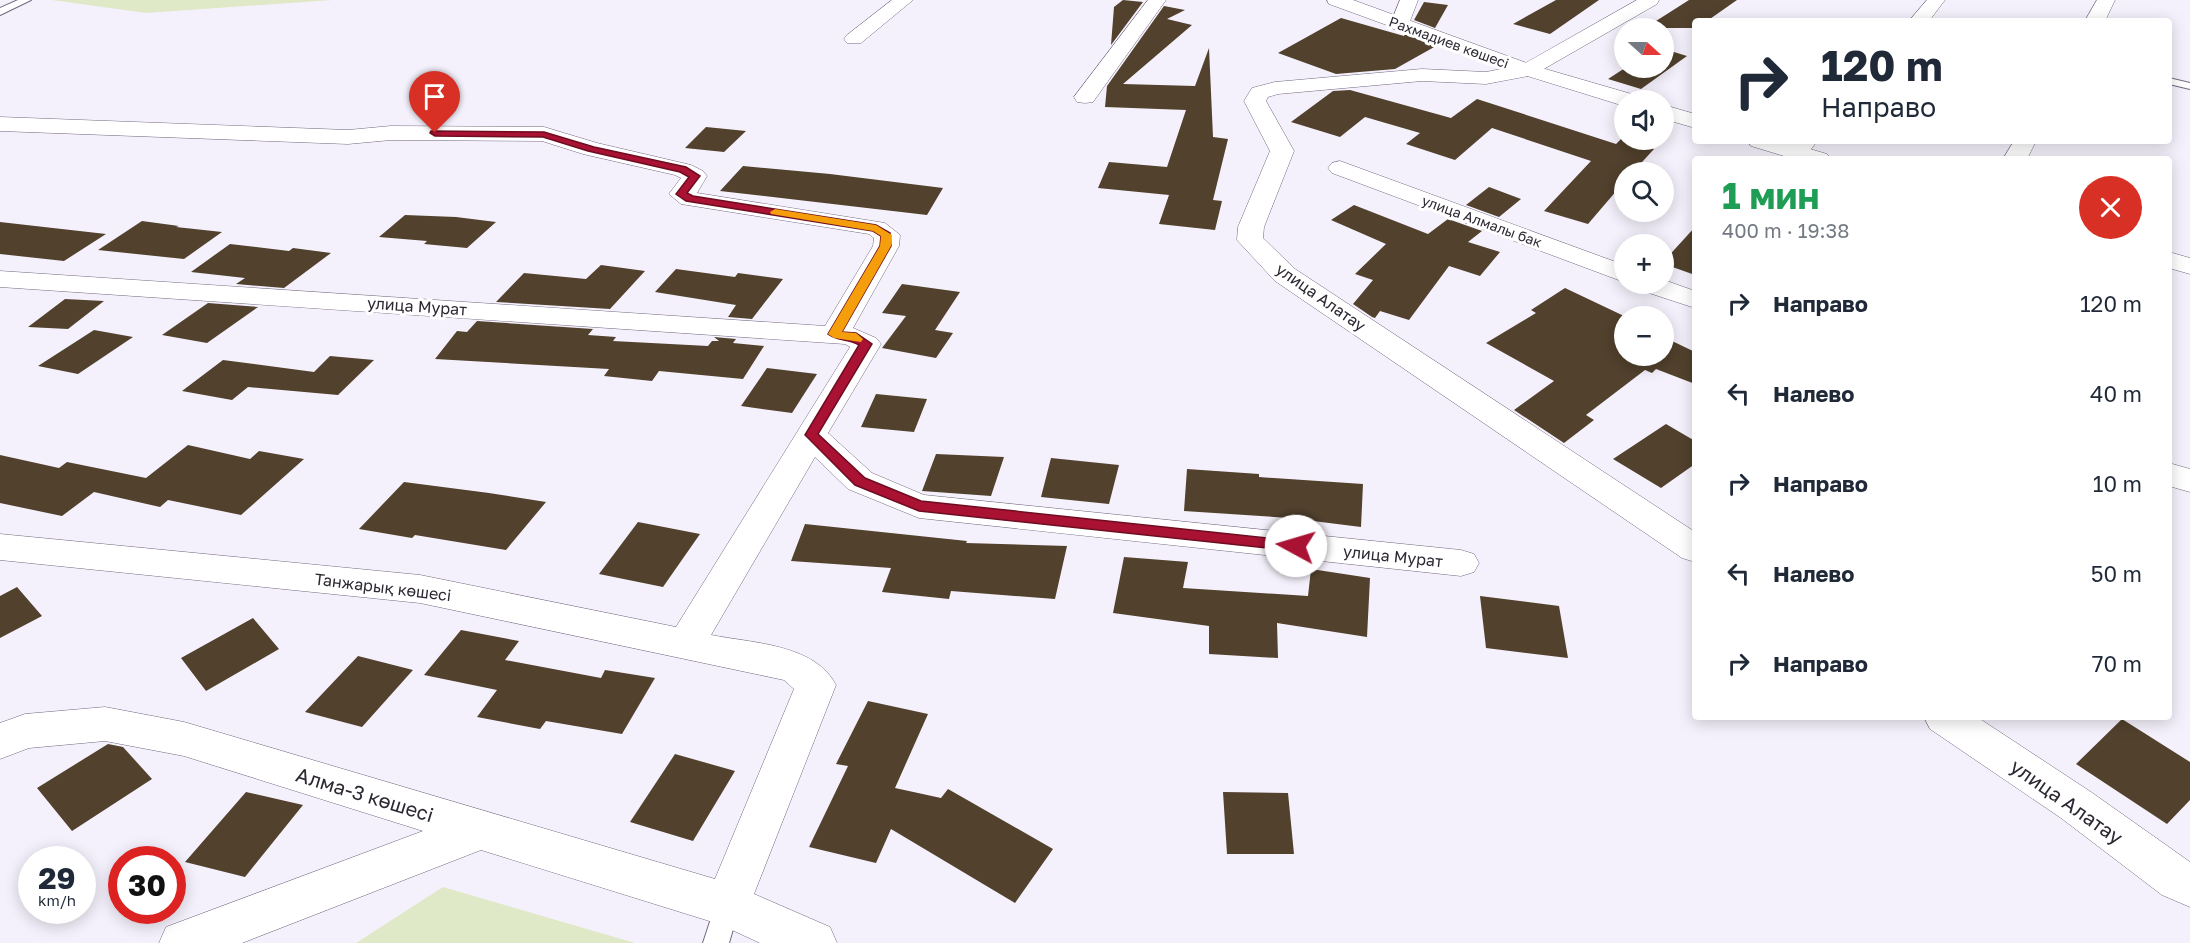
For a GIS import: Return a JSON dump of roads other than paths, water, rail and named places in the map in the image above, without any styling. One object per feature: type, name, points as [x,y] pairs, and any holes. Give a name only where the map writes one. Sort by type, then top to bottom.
[{"type":"street","points":[[854,39],[904,0]]},
{"type":"street","points":[[1085,97],[1157,0]]},
{"type":"street","name":"Рахмадиев көшесі","points":[[1336,0],[1528,70],[1614,96]]},
{"type":"street","points":[[1400,25],[1409,0]]},
{"type":"street","points":[[1528,70],[1650,0]]},
{"type":"street","points":[[1922,18],[1936,0]]},
{"type":"street","points":[[2097,18],[2106,0]]},
{"type":"street","name":"улица Алатау","points":[[1528,70],[1486,78],[1422,75],[1275,88],[1260,93],[1254,101],[1282,151],[1251,226],[1250,240],[1285,275],[1692,547]]},
{"type":"street","points":[[1674,115],[1692,120]]},
{"type":"street","points":[[0,124],[348,137],[391,133],[544,134],[553,136],[591,149],[683,170],[695,176],[681,194],[690,199],[876,228],[887,235],[886,246],[834,334]]},
{"type":"street","points":[[1780,144],[1800,147],[1814,156]]},
{"type":"street","name":"улица Алмалы бак","points":[[1340,168],[1614,270]]},
{"type":"street","points":[[2172,261],[2190,266]]},
{"type":"street","name":"улица Мурат","points":[[0,279],[852,336],[866,344],[811,435],[860,482],[919,506],[1461,563]]},
{"type":"street","points":[[1674,293],[1692,299]]},
{"type":"street","points":[[686,644],[811,435]]},
{"type":"street","points":[[2172,475],[2190,481]]},
{"type":"street","name":"Танжарық көшесі","points":[[0,547],[420,589],[795,667],[816,685],[722,924]]},
{"type":"street","name":"улица Алатау","points":[[1948,720],[2076,805],[2178,880],[2190,886]]},
{"type":"street","name":"Алма-3 көшесі","points":[[0,742],[25,731],[105,724],[184,739],[480,830],[722,924],[813,943]]},
{"type":"street","points":[[183,943],[480,830]]},
{"type":"lane","points":[[0,12],[26,0]]},
{"type":"lane","points":[[2172,82],[2190,86]]}]
